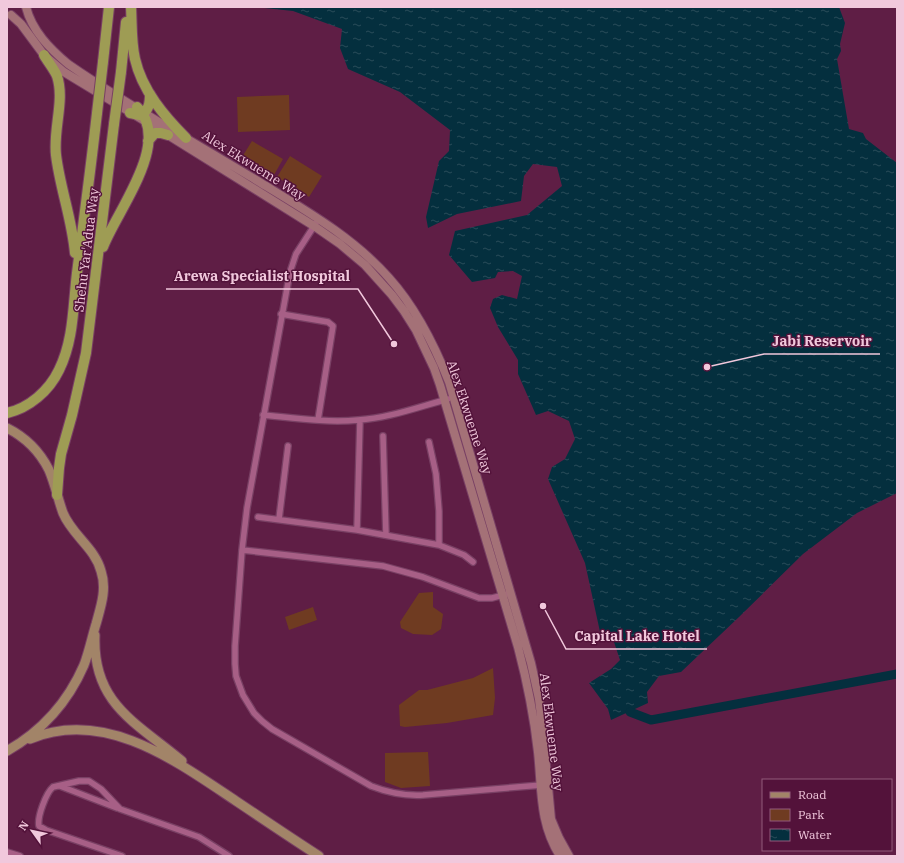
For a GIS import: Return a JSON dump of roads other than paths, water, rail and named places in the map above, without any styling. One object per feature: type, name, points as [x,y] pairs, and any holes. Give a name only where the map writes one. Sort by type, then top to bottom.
[{"type":"highway","name":"Shehu Yar'Adua Way","points":[[7,413],[32,402],[43,392],[59,371],[69,341],[98,113],[109,7]]},
{"type":"highway","name":"Shehu Yar'Adua Way","points":[[57,495],[61,454],[78,392],[86,353],[128,7]]},
{"type":"highway","points":[[131,7],[132,34],[138,70],[150,94],[162,112],[186,138]]},
{"type":"highway","points":[[44,55],[56,75],[59,89],[55,132],[56,154],[60,180],[72,227],[77,275]]},
{"type":"highway","points":[[98,262],[107,237],[136,184],[143,166],[148,141],[140,114],[149,104],[150,94]]},
{"type":"highway","points":[[148,141],[155,133],[161,132],[168,135]]},
{"type":"main road","points":[[7,428],[22,437],[37,451],[49,470],[64,515],[69,525],[99,563],[102,572],[104,589],[102,601],[84,663],[70,692],[50,719],[22,742],[7,751]]},
{"type":"main road","points":[[96,622],[95,639],[97,663],[104,684],[115,704],[130,720],[208,782]]},
{"type":"main road","points":[[22,742],[38,736],[66,731],[97,731],[114,734],[145,745],[208,782],[319,856]]},
{"type":"street","points":[[9,14],[19,13],[25,7]]},
{"type":"street","name":"Alex Ekwueme Way","points":[[25,7],[30,21],[36,30],[59,57],[168,135],[349,242],[370,259],[389,278],[405,298],[423,325],[442,365],[454,398],[507,594]]},
{"type":"street","name":"Alex Ekwueme Way","points":[[9,14],[21,24],[44,55],[64,72],[186,138],[316,223],[365,265],[404,311],[416,330],[431,361],[531,663],[547,762],[542,808],[546,826],[560,856]]},
{"type":"street","points":[[316,223],[293,263],[281,314],[252,474],[242,550],[235,664],[236,676],[243,695],[247,704],[262,721],[281,734],[372,786],[393,794],[423,795],[544,785]]},
{"type":"street","points":[[281,314],[328,322],[333,326],[318,420]]},
{"type":"street","points":[[263,415],[318,420],[360,420],[393,414],[454,398]]},
{"type":"street","points":[[357,530],[360,420]]},
{"type":"street","points":[[383,436],[386,535]]},
{"type":"street","points":[[429,442],[436,474],[439,511],[439,545]]},
{"type":"street","points":[[279,519],[288,446]]},
{"type":"street","points":[[258,517],[357,530],[439,545],[464,555],[473,562]]},
{"type":"street","points":[[242,550],[383,566],[423,576],[479,598],[492,598],[507,594]]},
{"type":"street","points":[[120,809],[101,789],[89,781],[79,781],[50,790],[40,812],[38,821],[39,826],[46,830],[122,856]]},
{"type":"street","name":"Alex Ekwueme Way","points":[[544,785],[558,838],[569,856]]},
{"type":"street","points":[[60,786],[120,809],[199,836],[229,856]]},
{"type":"street","points":[[7,852],[20,856]]},
{"type":"water","points":[[255,7],[839,7],[845,23],[840,44],[841,51],[837,59],[849,129],[863,133],[866,139],[897,163],[897,493],[857,513],[803,554],[681,672],[659,676],[647,692],[648,703],[611,720],[608,709],[589,683],[611,669],[620,660],[614,642],[608,638],[602,641],[585,563],[548,479],[552,467],[565,459],[575,439],[569,421],[548,411],[536,415],[518,374],[518,360],[498,327],[490,308],[493,299],[502,295],[517,299],[522,276],[513,271],[498,272],[495,278],[472,282],[449,255],[455,231],[527,215],[562,186],[557,167],[533,164],[524,176],[521,201],[457,214],[428,228],[426,217],[439,161],[449,151],[450,130],[400,92],[348,69],[340,48],[342,29],[293,11]]},
{"type":"waterway","points":[[630,712],[651,720],[897,674]]},
{"type":"place","name":"Arewa Specialist Hospital","points":[[394,344]]},
{"type":"place","name":"Jabi Reservoir","points":[[707,367]]},
{"type":"place","name":"Capital Lake Hotel","points":[[543,606]]}]
